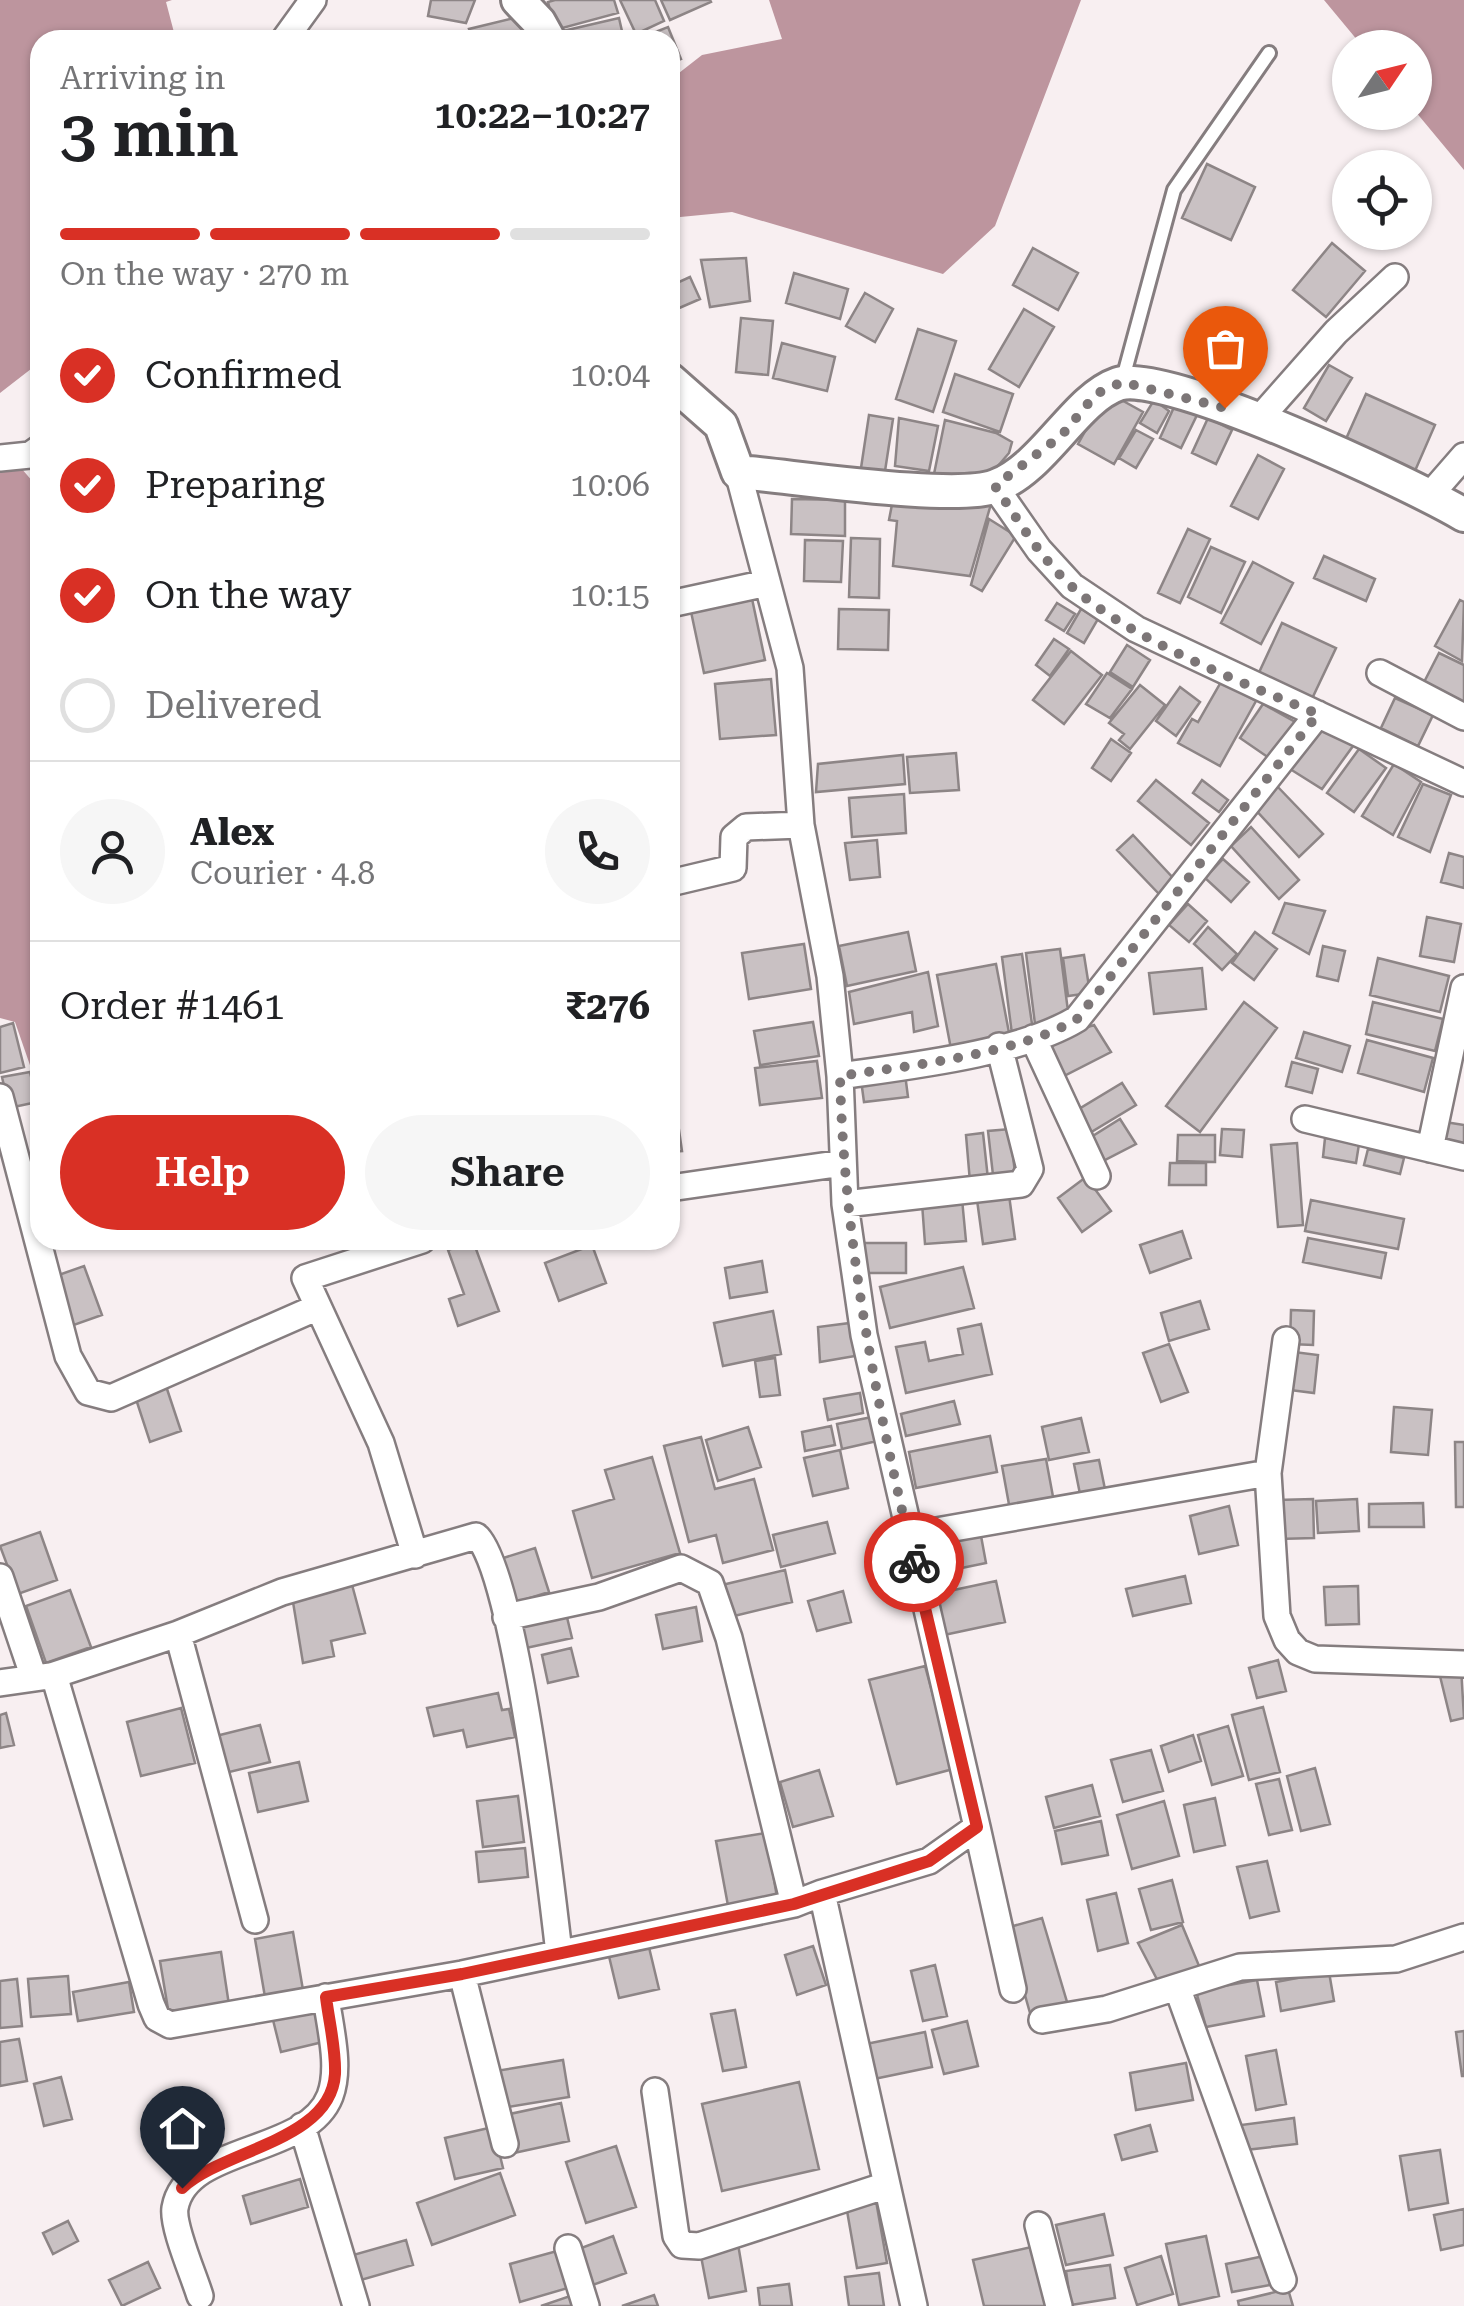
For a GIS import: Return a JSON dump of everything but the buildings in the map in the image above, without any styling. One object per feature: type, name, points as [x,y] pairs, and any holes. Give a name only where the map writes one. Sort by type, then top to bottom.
[{"type":"street","points":[[291,30],[313,0]]},
{"type":"street","points":[[518,0],[543,30]]},
{"type":"street","points":[[1260,418],[1336,332],[1395,277]]},
{"type":"street","points":[[738,472],[942,490],[995,486],[1062,435],[1096,394],[1122,382],[1260,418],[1430,495],[1464,515]]},
{"type":"street","points":[[680,389],[720,424],[738,472],[790,668],[801,825],[830,976],[840,1076],[845,1204],[864,1335],[1013,1989]]},
{"type":"street","points":[[0,458],[30,455]]},
{"type":"street","points":[[1430,495],[1464,456]]},
{"type":"street","points":[[995,486],[1039,550],[1072,586],[1136,629],[1237,680],[1464,783]]},
{"type":"street","points":[[680,602],[767,582]]},
{"type":"street","points":[[1380,673],[1464,717]]},
{"type":"street","points":[[840,1076],[999,1046],[1066,1026],[1087,1010],[1318,714]]},
{"type":"street","points":[[680,881],[733,868],[734,837],[746,827],[801,825]]},
{"type":"street","points":[[1430,1149],[1464,988]]},
{"type":"street","points":[[1033,1038],[1098,1176]]},
{"type":"street","points":[[845,1204],[1022,1184],[1030,1169],[999,1046]]},
{"type":"street","points":[[0,1097],[30,1211]]},
{"type":"street","points":[[1305,1119],[1464,1157]]},
{"type":"street","points":[[680,1187],[843,1163]]},
{"type":"street","points":[[40,1250],[68,1356],[88,1392],[111,1398],[318,1307]]},
{"type":"street","points":[[391,1250],[304,1278],[382,1443],[415,1555]]},
{"type":"street","points":[[1286,1340],[1268,1473],[1277,1616],[1287,1640],[1298,1652],[1314,1658],[1464,1664]]},
{"type":"street","points":[[908,1536],[1268,1473]]},
{"type":"street","points":[[0,1683],[44,1676],[178,1634],[282,1592],[476,1536],[488,1551],[506,1617],[537,1782],[559,1954]]},
{"type":"street","points":[[506,1617],[599,1597],[681,1568],[710,1583],[728,1638],[794,1904]]},
{"type":"street","points":[[0,1576],[44,1676],[156,2018],[170,2026],[462,1974],[794,1904],[929,1861],[977,1827]]},
{"type":"street","points":[[178,1634],[255,1920]]},
{"type":"street","points":[[822,1892],[914,2306]]},
{"type":"street","points":[[1042,2020],[1107,2009],[1240,1967],[1396,1960],[1464,1937]]},
{"type":"street","points":[[462,1974],[505,2144]]},
{"type":"street","points":[[1178,1987],[1283,2280]]},
{"type":"street","points":[[200,2296],[174,2212],[182,2188],[198,2173],[313,2121],[329,2098],[335,2075],[326,1997]]},
{"type":"street","points":[[655,2091],[676,2236],[682,2244],[699,2246],[887,2185]]},
{"type":"street","points":[[302,2126],[356,2306]]},
{"type":"street","points":[[1038,2226],[1059,2306]]},
{"type":"street","points":[[568,2248],[586,2306]]},
{"type":"lane","points":[[1122,382],[1174,190],[1270,53]]},
{"type":"shaded area","points":[[0,0],[172,0],[166,2],[173,30],[30,30],[30,370],[0,393]]},
{"type":"shaded area","points":[[769,0],[1081,0],[995,226],[943,274],[732,212],[680,217],[680,72],[702,55],[782,39]]},
{"type":"shaded area","points":[[1324,0],[1464,0],[1464,170],[1431,130],[1432,30],[1349,30]]},
{"type":"shaded area","points":[[0,467],[21,468],[30,478],[30,1065],[15,1022],[0,1018]]},
{"type":"way so far","points":[[914,1562],[864,1335],[845,1204],[840,1076],[932,1062],[1033,1038],[1077,1019],[1318,714],[1237,680],[1136,629],[1072,586],[1039,550],[995,486],[1062,435],[1096,394],[1122,382],[1225,408]]},
{"type":"route","points":[[182,2188],[198,2173],[313,2121],[329,2098],[335,2075],[326,1997],[462,1974],[794,1904],[929,1861],[977,1827],[914,1562]]}]
